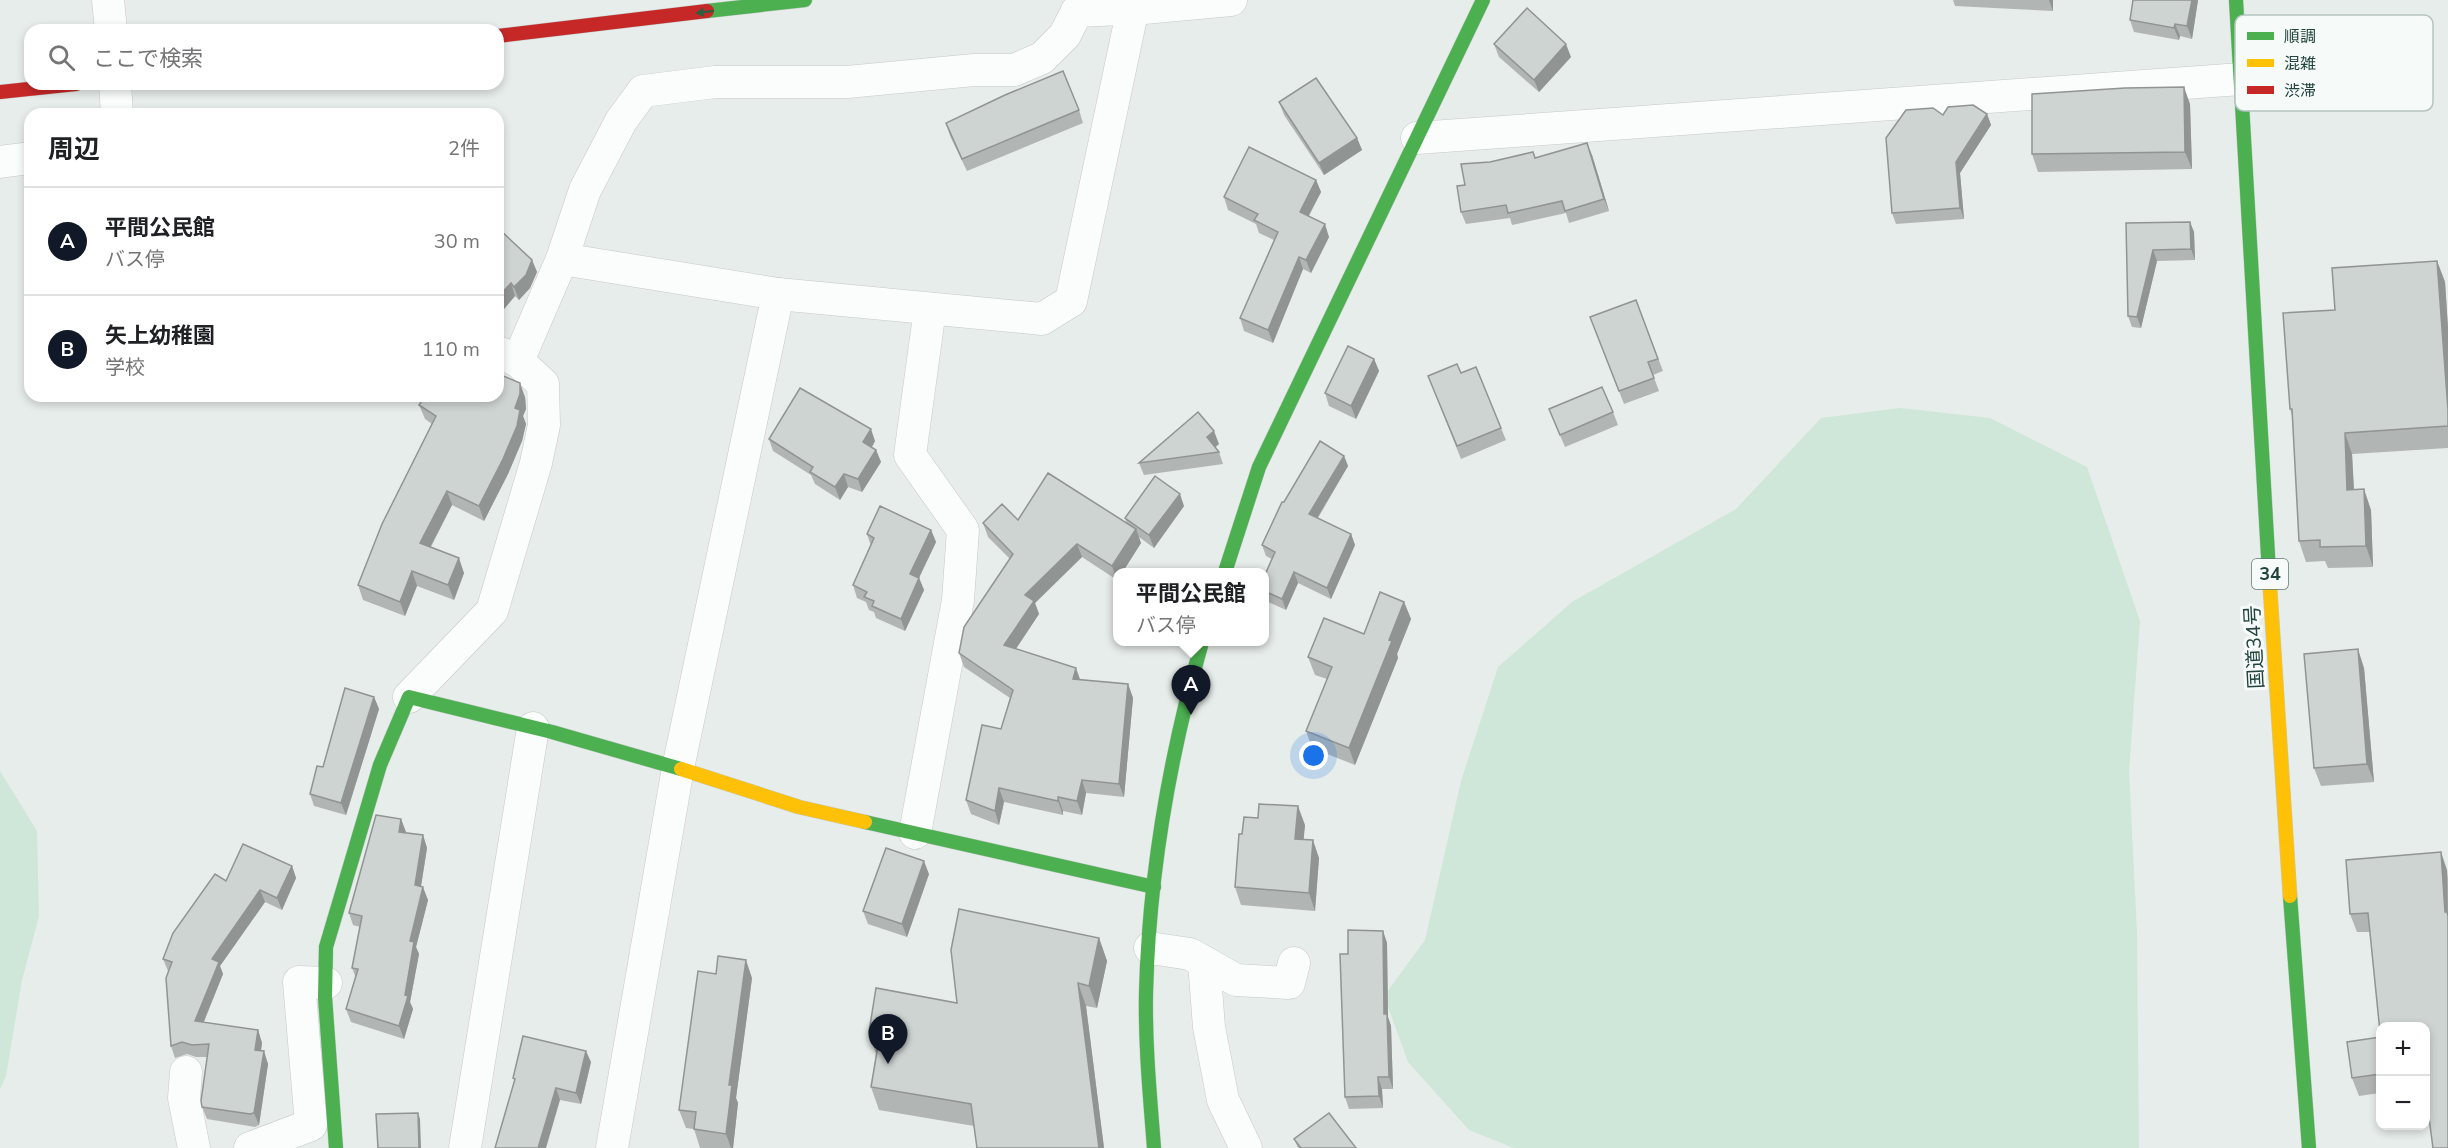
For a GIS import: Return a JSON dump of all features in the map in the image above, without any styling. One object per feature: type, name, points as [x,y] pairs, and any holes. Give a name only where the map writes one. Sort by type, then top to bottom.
[{"type":"main road","points":[[504,35],[805,0]]},
{"type":"main road","points":[[1227,568],[1259,467],[1483,0]]},
{"type":"main road","name":"国道34号","points":[[2236,0],[2237,15]]},
{"type":"main road","points":[[0,92],[24,89]]},
{"type":"main road","name":"国道34号","points":[[2243,111],[2280,759],[2309,1148]]},
{"type":"main road","points":[[1154,1148],[1146,1040],[1146,991],[1154,887],[1171,769],[1182,713],[1201,646]]},
{"type":"main road","points":[[336,1148],[326,947],[380,765],[409,697],[678,768],[799,807],[1154,887]]},
{"type":"street","points":[[108,0],[110,24]]},
{"type":"street","points":[[409,697],[492,611],[536,463],[544,425],[543,384],[508,357],[562,260],[585,190],[621,121],[643,91],[715,82],[847,82],[974,70],[1014,70],[1042,58],[1065,35],[1077,11],[1230,0]]},
{"type":"street","points":[[562,260],[778,294],[1042,319],[1071,302],[1141,5]]},
{"type":"street","points":[[1417,138],[2235,79]]},
{"type":"street","points":[[115,90],[117,108]]},
{"type":"street","points":[[0,162],[24,159]]},
{"type":"street","points":[[612,1148],[678,768],[778,294]]},
{"type":"street","points":[[915,833],[958,600],[963,530],[910,455],[930,309]]},
{"type":"street","points":[[465,1148],[533,728]]},
{"type":"street","points":[[1150,948],[1190,954],[1236,980],[1289,983],[1294,963]]},
{"type":"street","points":[[1204,962],[1209,1027],[1223,1100],[1246,1148]]},
{"type":"street","points":[[250,1148],[311,1125],[299,982],[326,983]]},
{"type":"street","points":[[186,1072],[184,1098],[194,1148]]},
{"type":"green space","points":[[1900,408],[1990,418],[2087,467],[2140,621],[2129,771],[2137,933],[2139,1148],[1514,1148],[1469,1130],[1408,1062],[1384,996],[1425,940],[1461,781],[1498,667],[1572,602],[1736,509],[1821,418]]},
{"type":"green space","points":[[0,771],[37,831],[39,916],[22,980],[6,1076],[0,1089]]},
{"type":"building","points":[[2133,0],[2192,0],[2187,26],[2175,24],[2174,28],[2130,20]]},
{"type":"building","points":[[1527,8],[1566,44],[1534,80],[1494,44]]},
{"type":"building","points":[[1063,71],[1079,110],[962,159],[946,123]]},
{"type":"building","points":[[1316,78],[1357,138],[1319,163],[1279,102]]},
{"type":"building","points":[[2184,87],[2185,152],[2032,154],[2032,94]]},
{"type":"building","points":[[1973,105],[1987,114],[1956,162],[1960,208],[1892,213],[1886,138],[1906,110],[1933,108],[1943,115],[1948,107]]},
{"type":"building","points":[[1587,143],[1604,199],[1565,211],[1562,201],[1508,213],[1506,205],[1461,212],[1457,186],[1465,185],[1461,164],[1490,162],[1533,152],[1535,158]]},
{"type":"building","points":[[1249,147],[1316,180],[1300,212],[1325,224],[1306,260],[1299,257],[1268,330],[1240,318],[1278,232],[1254,220],[1258,214],[1224,197]]},
{"type":"building","points":[[2190,222],[2191,249],[2153,250],[2137,317],[2128,316],[2126,223]]},
{"type":"building","points":[[504,234],[532,260],[526,275],[514,287],[511,283],[504,291]]},
{"type":"building","points":[[2437,261],[2448,426],[2345,433],[2347,490],[2364,489],[2366,546],[2320,547],[2320,540],[2299,541],[2292,409],[2290,409],[2283,313],[2335,310],[2332,268]]},
{"type":"building","points":[[1636,300],[1658,359],[1648,362],[1654,378],[1619,391],[1590,317]]},
{"type":"building","points":[[1348,346],[1374,359],[1351,406],[1325,393]]},
{"type":"building","points":[[1457,364],[1461,373],[1476,367],[1501,428],[1457,446],[1428,376]]},
{"type":"building","points":[[504,376],[520,383],[520,394],[515,408],[520,410],[517,426],[479,506],[447,491],[420,543],[459,558],[448,585],[412,571],[400,602],[358,585],[382,524],[436,416],[419,405],[421,402],[504,402]]},
{"type":"building","points":[[1602,387],[1613,412],[1560,435],[1549,409]]},
{"type":"building","points":[[800,388],[871,429],[863,442],[876,450],[858,479],[844,474],[835,487],[810,472],[813,467],[769,439]]},
{"type":"building","points":[[1198,412],[1214,431],[1207,437],[1219,452],[1139,463]]},
{"type":"building","points":[[1320,441],[1344,456],[1309,514],[1351,534],[1327,588],[1294,572],[1282,599],[1269,593],[1268,568],[1275,552],[1262,545]]},
{"type":"building","points":[[1048,473],[1136,529],[1112,566],[1077,544],[1025,595],[1034,601],[1004,645],[1076,668],[1073,679],[1128,684],[1119,784],[1082,780],[1077,801],[1058,797],[1058,801],[999,788],[995,811],[966,800],[982,725],[1001,729],[1013,690],[959,653],[964,627],[1013,554],[983,523],[1002,504],[1018,520]]},
{"type":"building","points":[[1155,476],[1180,494],[1149,535],[1125,518]]},
{"type":"building","points":[[880,506],[931,530],[910,574],[919,578],[901,619],[872,606],[874,601],[864,597],[867,592],[853,585],[874,538],[867,534]]},
{"type":"building","points":[[1380,592],[1404,602],[1389,640],[1392,641],[1349,748],[1306,731],[1332,667],[1308,657],[1324,618],[1364,634]]},
{"type":"building","points":[[2358,649],[2367,764],[2314,768],[2304,654]]},
{"type":"building","points":[[345,688],[374,697],[341,803],[310,794],[317,766],[323,767]]},
{"type":"building","points":[[1259,804],[1298,806],[1295,839],[1313,840],[1309,893],[1235,887],[1239,834],[1242,834],[1244,817],[1258,818]]},
{"type":"building","points":[[376,815],[401,819],[399,832],[423,835],[415,885],[423,887],[410,941],[414,942],[405,995],[408,996],[399,1026],[346,1009],[358,969],[352,968],[362,916],[349,913]]},
{"type":"building","points":[[243,844],[292,866],[277,898],[260,890],[212,959],[219,962],[195,1021],[258,1030],[255,1050],[264,1051],[254,1113],[250,1114],[202,1107],[209,1044],[192,1045],[182,1042],[171,1046],[166,978],[172,962],[163,959],[173,933],[215,874],[226,881]]},
{"type":"building","points":[[886,848],[924,861],[902,924],[863,911]]},
{"type":"building","points":[[2441,852],[2445,912],[2448,916],[2448,1148],[2433,1148],[2430,1125],[2430,1022],[2379,1022],[2368,913],[2350,914],[2346,860]]},
{"type":"building","points":[[959,909],[1099,938],[1089,986],[1078,983],[1099,1148],[977,1148],[971,1104],[871,1087],[880,1034],[869,1032],[876,988],[957,1003],[951,950]]},
{"type":"building","points":[[1348,930],[1383,931],[1384,1014],[1387,1014],[1389,1077],[1378,1077],[1379,1096],[1345,1097],[1340,954],[1348,954]]},
{"type":"building","points":[[718,956],[746,960],[729,1085],[732,1085],[726,1134],[694,1129],[696,1112],[679,1110],[698,971],[716,974]]},
{"type":"building","points":[[523,1036],[586,1051],[576,1093],[556,1088],[538,1148],[495,1148],[515,1079],[513,1078]]},
{"type":"building","points":[[2376,1038],[2376,1075],[2352,1078],[2347,1042]]},
{"type":"building","points":[[418,1113],[419,1148],[378,1148],[376,1114]]},
{"type":"building","points":[[1329,1113],[1356,1148],[1301,1148],[1294,1139]]},
{"type":"traffic: fast","points":[[707,11],[805,0]]},
{"type":"traffic: fast","points":[[1226,568],[1259,467],[1483,0]]},
{"type":"traffic: fast","points":[[2236,0],[2237,15]]},
{"type":"traffic: fast","points":[[2242,111],[2269,573]]},
{"type":"traffic: fast","points":[[1154,1148],[1146,1012],[1152,904],[1171,772],[1201,646]]},
{"type":"traffic: fast","points":[[336,1148],[325,997],[326,947],[380,765],[409,697],[552,732],[681,769]]},
{"type":"traffic: fast","points":[[865,822],[1154,887]]},
{"type":"traffic: fast","points":[[2290,896],[2309,1148]]},
{"type":"traffic: slow","points":[[2269,573],[2290,896]]},
{"type":"traffic: slow","points":[[681,769],[799,807],[865,822]]},
{"type":"traffic: jam","points":[[504,35],[707,11]]},
{"type":"traffic: jam","points":[[0,92],[24,89]]},
{"type":"place","name":"平間公民館","points":[[1191,715]]},
{"type":"place","name":"矢上幼稚園","points":[[888,1064]]}]
